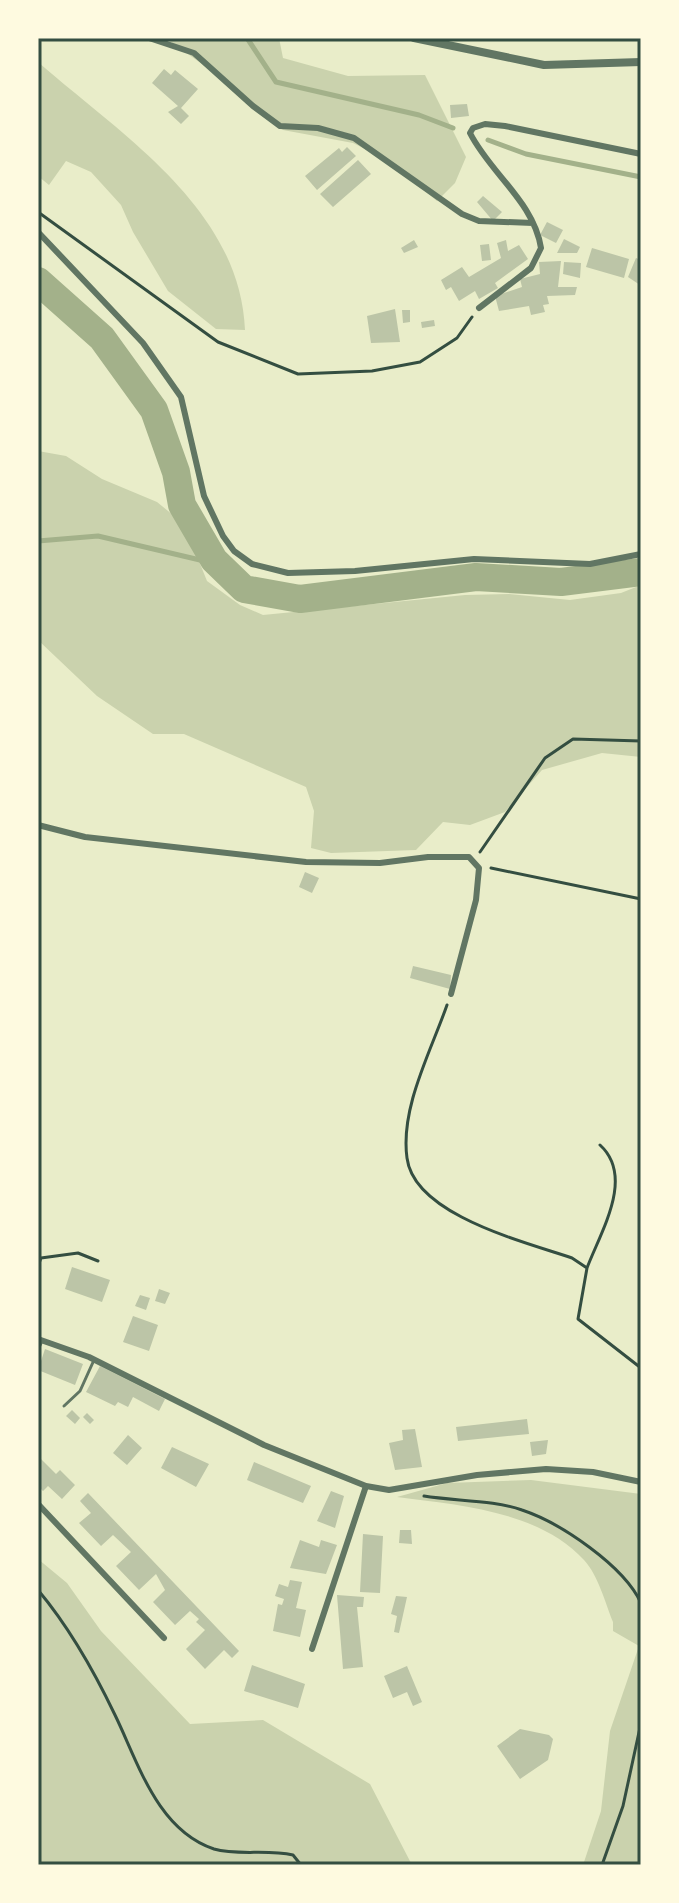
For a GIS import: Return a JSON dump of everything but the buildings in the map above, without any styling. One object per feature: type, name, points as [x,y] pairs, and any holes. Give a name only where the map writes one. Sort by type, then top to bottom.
[{"type":"street","points":[[149,38],[194,53],[280,126],[318,128],[354,138],[386,157],[431,194],[479,221],[533,223]]},
{"type":"street","points":[[414,38],[544,65],[641,62]]},
{"type":"street","points":[[479,308],[537,262],[541,244],[520,200],[477,146],[470,133],[473,128],[485,124],[505,126],[641,154]]},
{"type":"street","points":[[38,232],[143,343],[181,397],[204,496],[223,536],[234,551],[252,564],[288,573],[355,571],[474,559],[590,564],[641,554]]},
{"type":"street","points":[[38,825],[85,837],[306,862],[380,863],[428,857],[475,860],[479,868],[476,900],[451,994]]},
{"type":"street","points":[[40,1340],[94,1360],[264,1445],[366,1486],[389,1490],[477,1475],[546,1469],[593,1472],[641,1482]]},
{"type":"street","points":[[312,1649],[366,1486]]},
{"type":"street","points":[[38,1504],[164,1638]]},
{"type":"lane","points":[[38,1350],[40,1340]]},
{"type":"lane","points":[[64,1406],[80,1391],[94,1360]]},
{"type":"path","points":[[38,212],[218,342],[298,374],[372,371],[420,362],[457,338],[479,308]]},
{"type":"path","points":[[475,860],[545,758],[573,739],[641,741]]},
{"type":"path","points":[[479,868],[499,867],[641,899]]},
{"type":"path","points":[[451,994],[410,1111],[407,1158],[419,1187],[461,1218],[572,1258],[587,1268]]},
{"type":"path","points":[[600,1145],[613,1156],[618,1181],[587,1268],[578,1319],[641,1368]]},
{"type":"path","points":[[38,1266],[41,1258],[78,1253],[98,1261]]},
{"type":"path","points":[[419,1495],[521,1509],[593,1549],[635,1591],[641,1603]]},
{"type":"path","points":[[38,1590],[67,1625],[163,1810],[192,1837],[214,1849],[243,1852],[269,1850],[293,1855],[301,1865]]},
{"type":"path","points":[[602,1865],[623,1806],[641,1723]]},
{"type":"green space","points":[[165,38],[279,38],[283,58],[348,76],[425,75],[466,157],[455,183],[437,201],[387,160],[353,143],[283,130],[256,112],[215,73]]},
{"type":"green space","points":[[38,62],[138,146],[199,211],[222,247],[238,286],[245,330],[216,329],[168,291],[133,232],[121,205],[91,172],[66,161],[49,185],[38,176]]},
{"type":"green space","points":[[38,451],[66,456],[102,479],[157,502],[184,524],[207,581],[240,605],[263,615],[465,595],[509,594],[570,600],[621,593],[641,585],[641,757],[602,753],[542,770],[505,812],[470,825],[443,822],[416,850],[331,853],[311,848],[314,811],[306,787],[184,734],[153,734],[97,696],[38,640]]},
{"type":"green space","points":[[531,1480],[641,1494],[641,1865],[583,1865],[601,1811],[610,1731],[639,1646],[613,1631],[613,1622],[589,1566],[566,1544],[521,1521],[472,1508],[397,1497],[447,1483]]},
{"type":"green space","points":[[38,1559],[67,1583],[101,1631],[190,1724],[263,1720],[370,1784],[412,1865],[38,1865]]},
{"type":"waterway","points":[[247,38],[276,82],[419,115],[453,128]]},
{"type":"waterway","points":[[488,140],[526,154],[641,177]]},
{"type":"waterway","points":[[38,281],[102,338],[154,410],[176,472],[182,505],[214,560],[244,589],[300,599],[476,577],[561,582],[641,572]]},
{"type":"waterway","points":[[38,541],[98,536],[217,564]]}]
